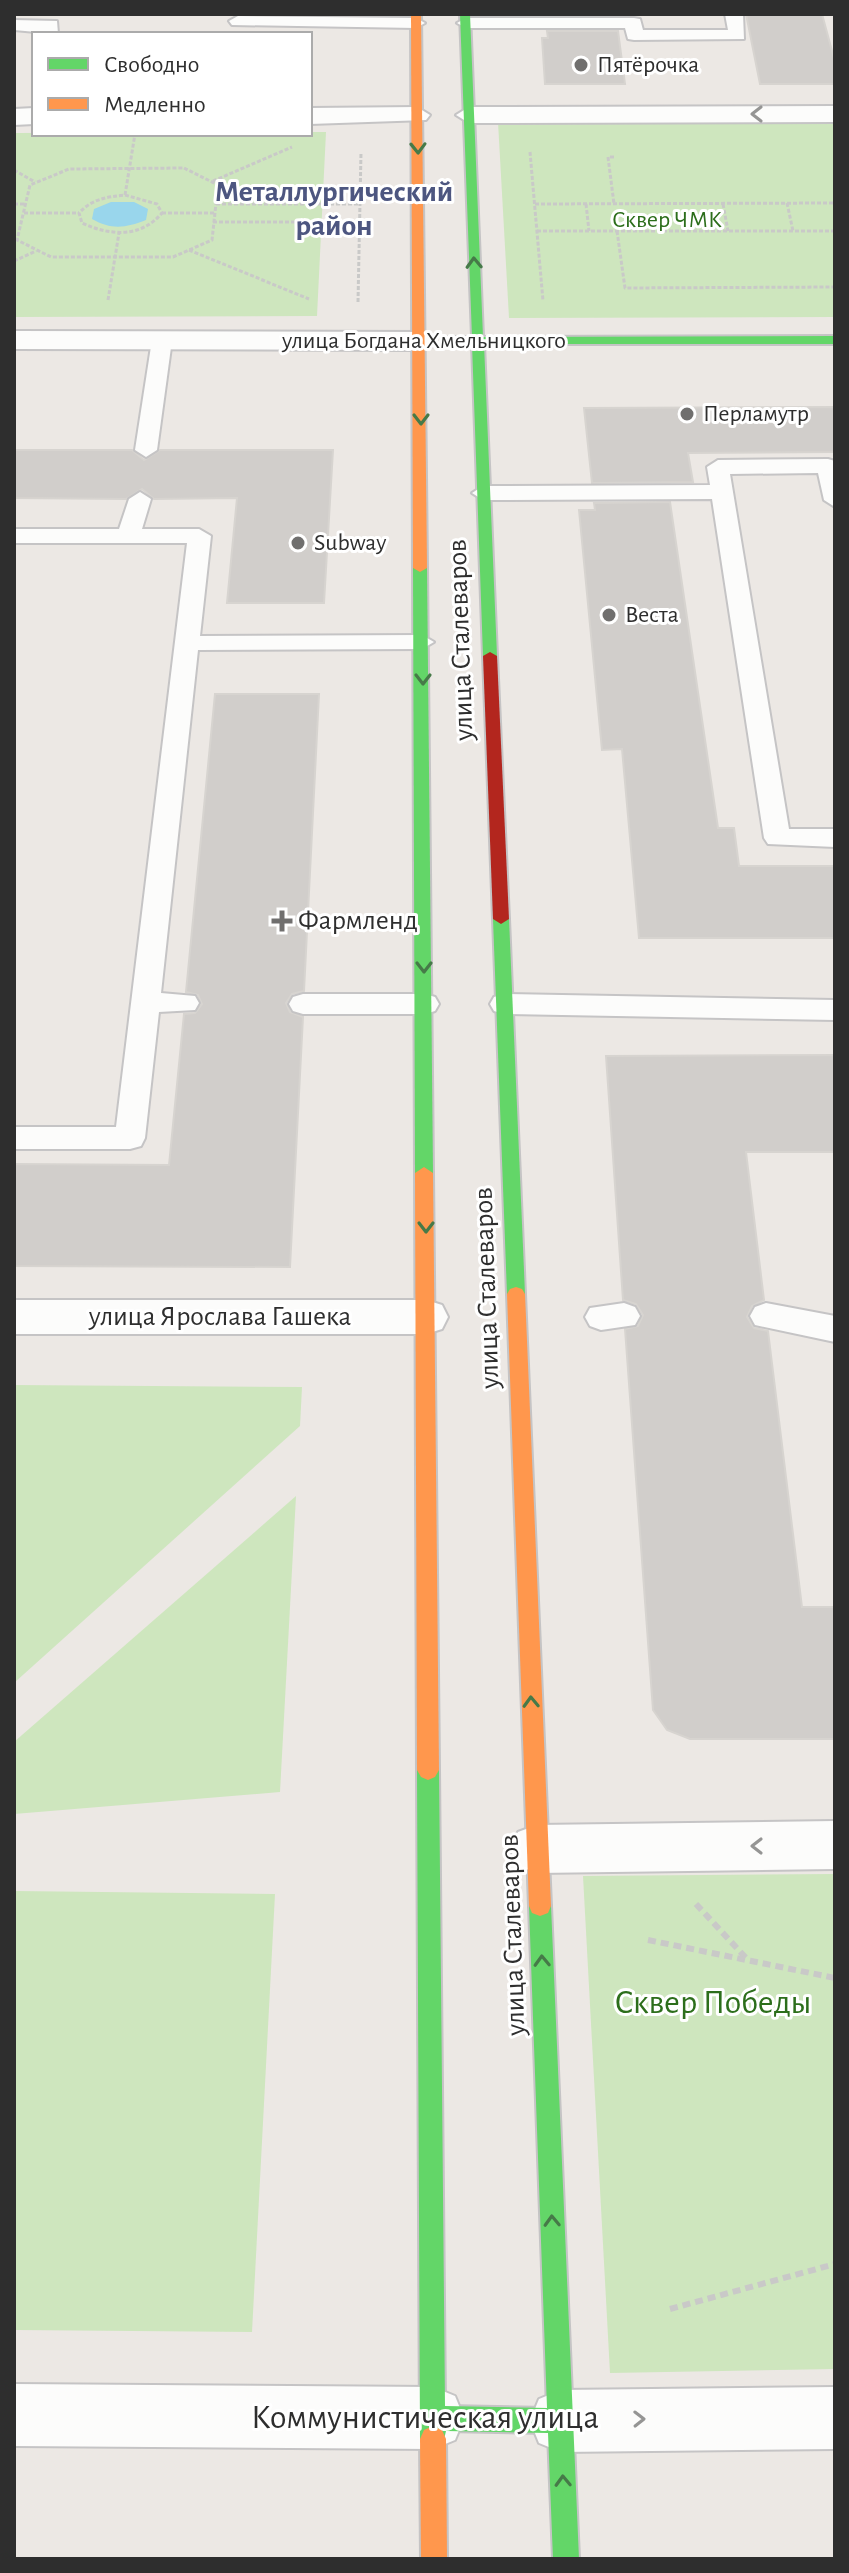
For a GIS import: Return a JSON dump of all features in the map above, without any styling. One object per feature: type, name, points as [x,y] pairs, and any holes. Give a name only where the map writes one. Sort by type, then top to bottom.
[{"type":"main road","name":"улица Сталеваров","points":[[416,18],[424,115],[422,642],[434,2559]]},
{"type":"main road","name":"улица Сталеваров","points":[[466,19],[463,115],[477,341],[566,2559]]},
{"type":"main road","name":"улица Богдана Хмельницкого","points":[[421,341],[835,340]]},
{"type":"main road","name":"Коммунистическая улица","points":[[433,2418],[561,2421]]},
{"type":"street","points":[[463,115],[835,114]]},
{"type":"street","points":[[312,116],[362,122],[424,115]]},
{"type":"street","name":"улица Богдана Хмельницкого","points":[[14,340],[421,341]]},
{"type":"street","name":"улица Ярослава Гашека","points":[[14,1317],[426,1317]]},
{"type":"street","points":[[537,1849],[835,1845]]},
{"type":"street","name":"Коммунистическая улица","points":[[14,2415],[433,2418]]},
{"type":"street","name":"Коммунистическая улица","points":[[561,2421],[835,2418]]},
{"type":"lane","points":[[466,19],[633,19],[634,35],[738,35],[734,14]]},
{"type":"lane","points":[[238,23],[416,18]]},
{"type":"lane","points":[[14,25],[51,25],[49,32]]},
{"type":"lane","points":[[146,450],[162,340]]},
{"type":"lane","points":[[835,500],[828,466],[718,467],[777,838],[835,838]]},
{"type":"lane","points":[[483,493],[723,492]]},
{"type":"lane","points":[[128,536],[140,499]]},
{"type":"lane","points":[[14,536],[199,536],[130,1138],[14,1138]]},
{"type":"lane","points":[[187,643],[422,642]]},
{"type":"lane","points":[[145,1002],[185,1003]]},
{"type":"lane","points":[[303,1004],[425,1004]]},
{"type":"lane","points":[[504,1004],[835,1010]]},
{"type":"lane","points":[[766,1316],[835,1329]]},
{"type":"path","points":[[527,115],[543,304]]},
{"type":"path","points":[[212,182],[326,132],[362,122],[358,305]]},
{"type":"path","points":[[125,195],[135,136]]},
{"type":"path","points":[[614,204],[608,157],[623,157]]},
{"type":"path","points":[[184,168],[212,182],[218,185],[212,240],[173,257],[51,257],[17,240],[30,185],[69,169],[184,168]]},
{"type":"path","points":[[14,170],[36,182]]},
{"type":"path","points":[[23,213],[79,213],[87,204],[104,197],[125,195],[157,204],[162,213]]},
{"type":"path","points":[[787,203],[793,231]]},
{"type":"path","points":[[535,204],[835,203]]},
{"type":"path","points":[[14,204],[26,204]]},
{"type":"path","points":[[216,204],[360,204]]},
{"type":"path","points":[[586,204],[589,231]]},
{"type":"path","points":[[723,204],[728,231]]},
{"type":"path","points":[[79,213],[82,223],[97,231],[119,233],[148,227],[162,213],[215,213]]},
{"type":"path","points":[[14,222],[21,222]]},
{"type":"path","points":[[213,222],[360,222]]},
{"type":"path","points":[[537,231],[835,231]]},
{"type":"path","points":[[617,231],[625,288],[835,287]]},
{"type":"path","points":[[101,340],[119,233]]},
{"type":"path","points":[[14,261],[37,250]]},
{"type":"path","points":[[189,250],[316,302]]},
{"type":"path","points":[[648,1940],[835,1978]]},
{"type":"path","points":[[670,2309],[835,2264]]},
{"type":"green space","name":"Сквер ЧМК","points":[[835,121],[835,317],[509,318],[498,122]]},
{"type":"green space","points":[[312,132],[326,132],[317,316],[14,317],[14,133],[32,133],[32,136],[312,136]]},
{"type":"green space","points":[[14,1385],[302,1387],[300,1426],[14,1683]]},
{"type":"green space","points":[[296,1496],[280,1792],[14,1814],[14,1742]]},
{"type":"green space","name":"Сквер Победы","points":[[835,1874],[835,2369],[610,2373],[583,1876]]},
{"type":"green space","points":[[14,1891],[275,1894],[252,2332],[14,2330]]},
{"type":"water","points":[[111,202],[134,202],[148,209],[146,220],[119,227],[92,219],[94,209]]},
{"type":"building","points":[[746,14],[822,14],[835,62],[835,84],[760,84]]},
{"type":"building","points":[[547,31],[618,31],[625,84],[545,84],[542,38],[548,38]]},
{"type":"building","points":[[835,407],[835,452],[688,453],[693,482],[592,483],[584,408]]},
{"type":"building","points":[[14,450],[132,450],[144,460],[160,450],[333,450],[324,603],[227,603],[237,498],[154,499],[142,489],[126,499],[14,498]]},
{"type":"building","points":[[670,502],[718,828],[734,828],[739,866],[835,866],[835,938],[639,938],[622,749],[602,750],[579,510],[595,510],[594,503]]},
{"type":"building","points":[[215,694],[319,694],[304,991],[292,994],[286,1003],[290,1012],[303,1017],[290,1267],[14,1266],[14,1164],[169,1165],[184,1014],[195,1013],[202,1004],[198,995],[186,992]]},
{"type":"building","points":[[835,1055],[835,1152],[746,1152],[764,1300],[752,1306],[747,1317],[754,1328],[768,1331],[802,1607],[835,1607],[835,1739],[690,1739],[667,1730],[653,1710],[625,1329],[638,1326],[643,1315],[636,1304],[623,1300],[606,1056]]},
{"type":"traffic: fast","points":[[465,14],[490,656]]},
{"type":"traffic: fast","points":[[449,341],[835,340]]},
{"type":"traffic: fast","points":[[420,568],[424,1173]]},
{"type":"traffic: fast","points":[[501,919],[516,1294]]},
{"type":"traffic: fast","points":[[428,1770],[433,2439]]},
{"type":"traffic: fast","points":[[540,1906],[566,2559]]},
{"type":"traffic: fast","points":[[433,2418],[561,2421]]},
{"type":"traffic: slow","points":[[416,14],[420,568]]},
{"type":"traffic: slow","points":[[424,1173],[428,1770]]},
{"type":"traffic: slow","points":[[516,1294],[540,1906]]},
{"type":"traffic: slow","points":[[433,2439],[434,2559]]},
{"type":"traffic: jam","points":[[490,656],[501,919]]},
{"type":"place","name":"Пятёрочка","points":[[581,65]]},
{"type":"place","name":"Перламутр","points":[[687,414]]},
{"type":"place","name":"Subway","points":[[298,543]]},
{"type":"place","name":"Веста","points":[[609,615]]},
{"type":"place","name":"Фармленд","points":[[282,921]]},
{"type":"district","name":"Металлургический район","points":[[334,209]]}]
